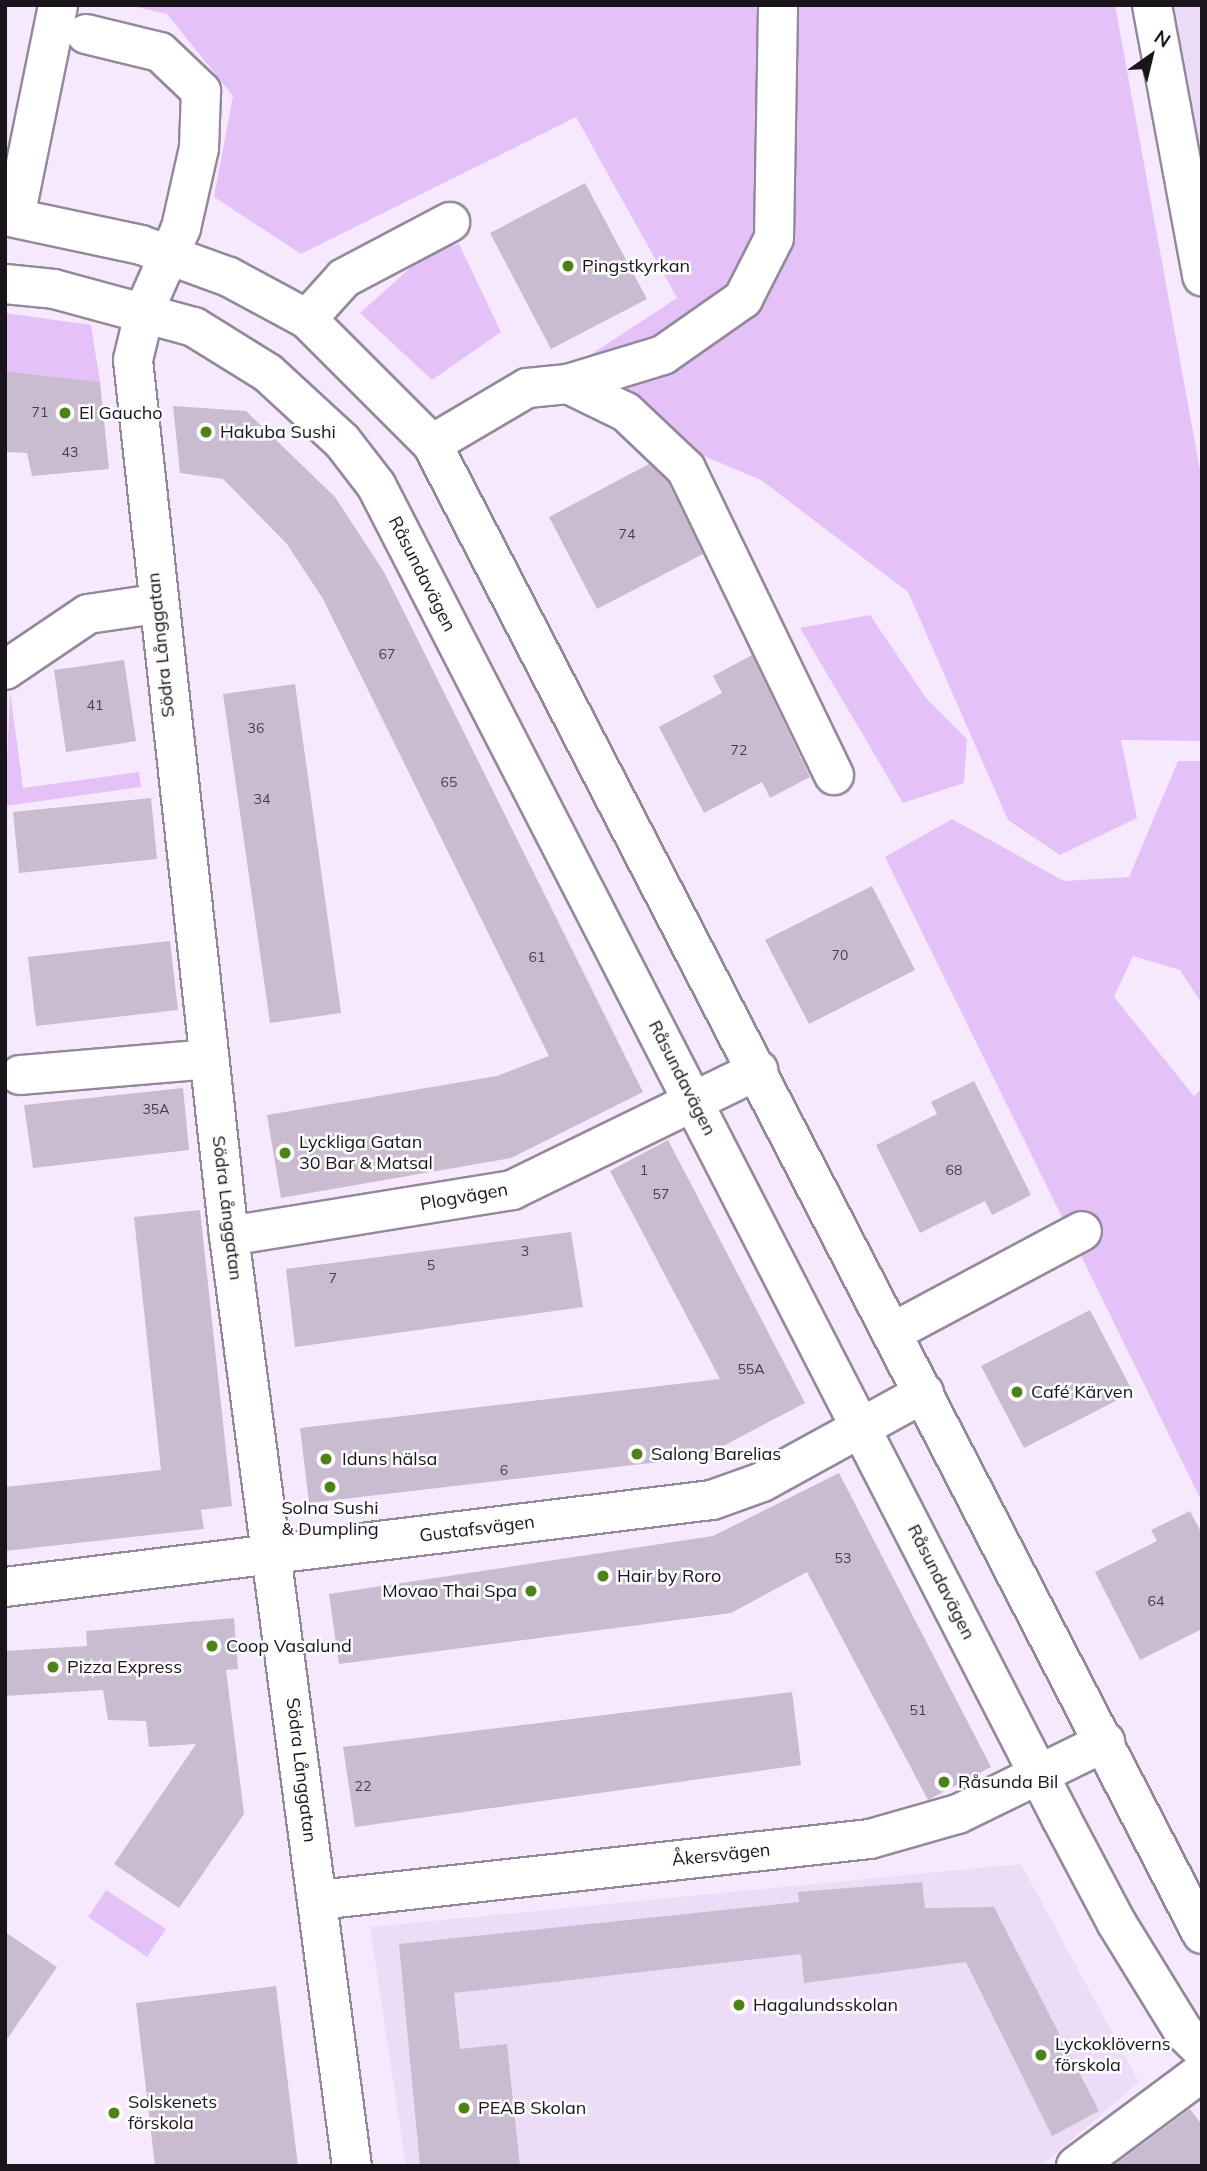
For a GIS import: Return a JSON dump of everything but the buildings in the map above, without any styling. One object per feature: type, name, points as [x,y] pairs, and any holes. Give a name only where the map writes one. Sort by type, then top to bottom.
[{"type":"street","points":[[58,5],[10,216],[169,254],[229,277],[307,319],[432,444],[758,1070],[1202,1934]]},
{"type":"street","points":[[432,444],[527,388],[568,384],[663,355],[743,299],[774,238],[778,5]]},
{"type":"street","points":[[1152,5],[1202,276]]},
{"type":"street","name":"Södra Långgatan","points":[[86,34],[160,52],[201,91],[199,148],[169,254],[145,309],[133,360],[156,604],[229,1236],[352,2166]]},
{"type":"street","points":[[307,319],[344,278],[450,222]]},
{"type":"street","name":"Råsundavägen","points":[[5,284],[145,309],[194,327],[268,373],[342,441],[376,485],[1116,1922],[1183,2031],[1198,2077]]},
{"type":"street","points":[[568,384],[626,412],[686,469],[834,775]]},
{"type":"street","points":[[5,670],[88,614],[156,604]]},
{"type":"street","points":[[20,1075],[209,1059]]},
{"type":"street","name":"Plogvägen","points":[[229,1236],[512,1190],[758,1070]]},
{"type":"street","points":[[893,1332],[1082,1231]]},
{"type":"street","name":"Gustafsvägen","points":[[5,1587],[712,1500],[762,1482],[924,1393]]},
{"type":"street","name":"Åkersvägen","points":[[318,1900],[870,1839],[958,1814],[1105,1742]]},
{"type":"street","points":[[1076,2166],[1198,2077]]},
{"type":"shaded area","points":[[127,5],[1115,5],[1202,481],[1202,741],[1121,740],[1137,818],[1060,855],[1008,820],[908,592],[761,480],[692,451],[584,359],[677,298],[576,117],[301,254],[214,197],[233,96],[167,14]]},
{"type":"shaded area","points":[[1162,5],[1202,5],[1202,209]]},
{"type":"shaded area","points":[[459,244],[501,332],[432,380],[360,313],[428,252]]},
{"type":"shaded area","points":[[5,313],[91,325],[100,382],[5,371]]},
{"type":"shaded area","points":[[870,615],[926,698],[967,739],[964,783],[903,803],[800,628]]},
{"type":"shaded area","points":[[10,691],[23,788],[139,772],[141,787],[5,806]]},
{"type":"shaded area","points":[[1178,761],[1202,761],[1202,1004],[1180,970],[1133,956],[1114,997],[1194,1096],[1202,1088],[1202,1502],[885,857],[952,819],[1064,881],[1129,877]]},
{"type":"shaded area","name":"Hagalundsskolan","points":[[1021,1864],[1139,2082],[1041,2166],[406,2166],[370,1927]]},
{"type":"shaded area","points":[[106,1890],[166,1929],[147,1957],[88,1917]]},
{"type":"place","name":"Pingstkyrkan","points":[[568,266]]},
{"type":"place","name":"El Gaucho","points":[[65,413]]},
{"type":"place","name":"Hakuba Sushi","points":[[206,432]]},
{"type":"place","name":"Lyckliga Gatan 30 Bar & Matsal","points":[[285,1153]]},
{"type":"place","name":"Café Kärven","points":[[1017,1392]]},
{"type":"place","name":"Salong Barelias","points":[[637,1454]]},
{"type":"place","name":"Iduns hälsa","points":[[326,1459]]},
{"type":"place","name":"Solna Sushi & Dumpling","points":[[330,1487]]},
{"type":"place","name":"Hair by Roro","points":[[603,1576]]},
{"type":"place","name":"Movao Thai Spa","points":[[531,1591]]},
{"type":"place","name":"Coop Vasalund","points":[[212,1646]]},
{"type":"place","name":"Pizza Express","points":[[53,1667]]},
{"type":"place","name":"Råsunda Bil","points":[[944,1782]]},
{"type":"place","name":"Hagalundsskolan","points":[[739,2005]]},
{"type":"place","name":"Lyckoklöverns förskola","points":[[1041,2055]]},
{"type":"place","name":"PEAB Skolan","points":[[464,2108]]},
{"type":"place","name":"Solskenets förskola","points":[[114,2113]]}]
